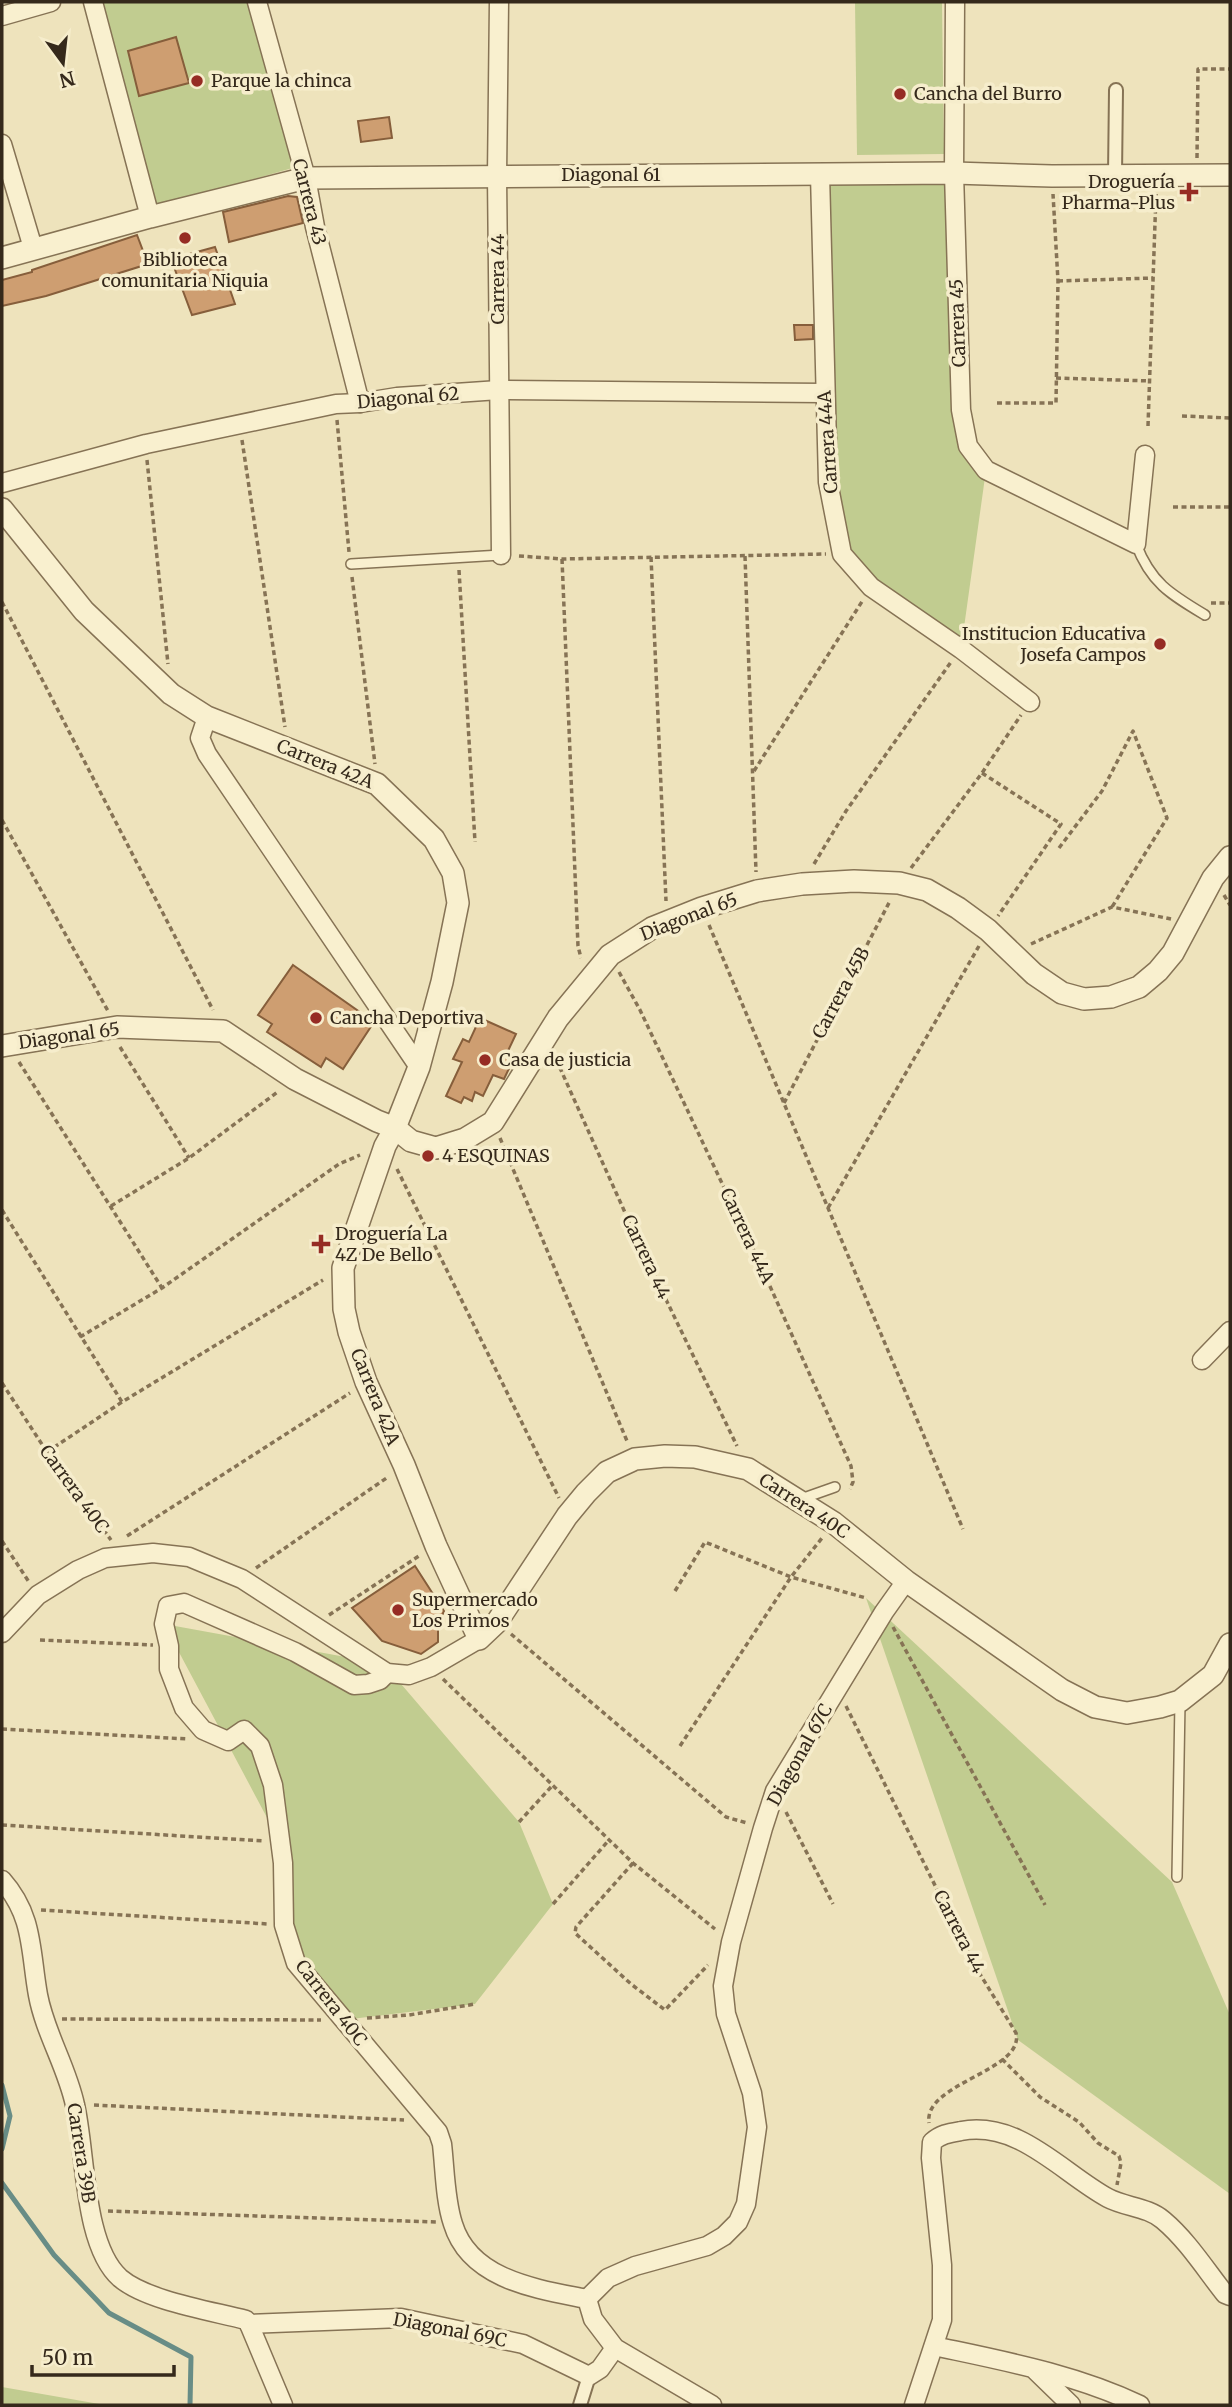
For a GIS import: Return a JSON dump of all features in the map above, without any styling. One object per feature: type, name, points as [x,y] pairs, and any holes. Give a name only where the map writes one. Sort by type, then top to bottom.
[{"type":"street","points":[[2,16],[51,2]]},
{"type":"street","points":[[93,2],[150,217]]},
{"type":"street","name":"Carrera 43","points":[[257,2],[306,178],[315,228],[360,403]]},
{"type":"street","name":"Carrera 44","points":[[499,2],[497,176],[500,555]]},
{"type":"street","name":"Carrera 45","points":[[955,2],[954,173],[961,410],[968,446],[986,470],[1136,544]]},
{"type":"street","points":[[1115,175],[1116,90]]},
{"type":"street","points":[[2,144],[33,248]]},
{"type":"street","name":"Diagonal 61","points":[[2,258],[306,178],[954,173],[1052,176],[1230,175]]},
{"type":"street","name":"Carrera 44A","points":[[820,174],[828,482],[842,554]]},
{"type":"street","name":"Diagonal 62","points":[[2,483],[146,444],[336,404],[397,397],[499,390],[824,393]]},
{"type":"street","points":[[1136,544],[1145,455]]},
{"type":"street","name":"Carrera 42A","points":[[3,506],[84,611],[171,694],[207,717],[377,783],[434,839],[453,873],[458,903],[442,982],[419,1067],[390,1137],[343,1268],[344,1308],[366,1382],[479,1639]]},
{"type":"street","points":[[842,554],[871,587],[961,649],[1030,702]]},
{"type":"street","points":[[207,717],[200,738],[207,754],[419,1067]]},
{"type":"street","name":"Diagonal 65","points":[[5,1046],[117,1027],[223,1031],[295,1079],[377,1121],[390,1137],[436,1148],[465,1139],[493,1122],[558,1018],[610,955],[630,940],[702,908],[757,891],[802,884],[854,881],[899,883],[927,890],[958,908],[989,930],[1034,974],[1062,993],[1084,999],[1111,998],[1139,987],[1158,971],[1173,953],[1213,878],[1230,857]]},
{"type":"street","points":[[1202,1360],[1230,1331]]},
{"type":"street","name":"Carrera 40C","points":[[587,2299],[512,2281],[484,2267],[467,2253],[452,2222],[442,2144],[431,2121],[296,1963],[284,1925],[274,1785],[260,1746],[244,1730],[228,1741],[203,1730],[184,1709],[169,1669],[169,1646],[164,1624],[168,1606],[184,1603],[295,1652],[354,1685],[380,1680],[387,1673],[410,1675],[431,1667],[479,1639],[497,1622],[567,1516],[607,1472],[635,1459],[695,1457],[748,1469],[834,1523],[906,1581],[1062,1690],[1095,1707],[1128,1713],[1180,1701]]},
{"type":"street","points":[[2,1633],[38,1595],[78,1570],[118,1550],[153,1553],[189,1557],[242,1579],[387,1673]]},
{"type":"street","name":"Diagonal 67C","points":[[587,2299],[608,2278],[635,2266],[707,2246],[731,2229],[746,2204],[757,2127],[752,2093],[726,2014],[723,1986],[731,1942],[775,1791],[884,1612],[906,1581]]},
{"type":"street","points":[[1180,1701],[1213,1675],[1230,1648]]},
{"type":"street","name":"Carrera 39B","points":[[2,1880],[22,1909],[29,1930],[43,2019],[75,2104],[90,2210],[106,2259],[120,2278],[161,2298],[185,2304]]},
{"type":"street","points":[[914,2405],[942,2320],[942,2265],[931,2158],[932,2143],[941,2135],[976,2128],[1006,2134],[1039,2151],[1110,2199],[1143,2209],[1162,2219],[1225,2294],[1230,2296]]},
{"type":"street","points":[[587,2299],[593,2319],[615,2348],[712,2405]]},
{"type":"street","name":"Diagonal 69C","points":[[185,2304],[246,2320],[250,2324],[401,2318],[523,2344],[589,2376]]},
{"type":"street","points":[[250,2324],[283,2405]]},
{"type":"street","points":[[934,2346],[1032,2367],[1111,2391],[1140,2405]]},
{"type":"street","points":[[580,2405],[589,2376],[600,2369],[615,2348]]},
{"type":"street","points":[[1032,2367],[1071,2405]]},
{"type":"lane","points":[[1136,544],[1144,566],[1153,578],[1181,601],[1205,615]]},
{"type":"lane","points":[[351,564],[500,555]]},
{"type":"lane","points":[[797,1500],[835,1487]]},
{"type":"lane","points":[[1177,1877],[1180,1701]]},
{"type":"path","points":[[1196,175],[1198,69],[1230,69]]},
{"type":"path","points":[[1148,426],[1157,175]]},
{"type":"path","points":[[997,403],[1056,403],[1058,281],[1052,176]]},
{"type":"path","points":[[1058,281],[1153,278]]},
{"type":"path","points":[[1056,378],[1150,381]]},
{"type":"path","points":[[336,404],[351,564],[377,783]]},
{"type":"path","points":[[1182,416],[1230,418]]},
{"type":"path","points":[[239,424],[289,750]]},
{"type":"path","points":[[146,444],[171,694]]},
{"type":"path","points":[[1173,507],[1230,507]]},
{"type":"path","points":[[500,555],[562,559],[842,554]]},
{"type":"path","points":[[745,556],[757,891]]},
{"type":"path","points":[[652,557],[667,922]]},
{"type":"path","points":[[459,558],[475,842]]},
{"type":"path","points":[[562,559],[578,946],[587,981]]},
{"type":"path","points":[[754,771],[871,587]]},
{"type":"path","points":[[2,602],[223,1031]]},
{"type":"path","points":[[1211,603],[1230,603]]},
{"type":"path","points":[[802,884],[846,811],[961,649]]},
{"type":"path","name":"Carrera 45B","points":[[784,1103],[899,883],[982,773],[1030,702]]},
{"type":"path","points":[[1012,953],[1112,907],[1167,818],[1133,731],[1102,791],[1059,848]]},
{"type":"path","points":[[828,1208],[989,930],[1061,824],[982,773]]},
{"type":"path","points":[[2,820],[117,1027],[117,1042],[189,1158]]},
{"type":"path","points":[[1112,907],[1190,923]]},
{"type":"path","points":[[702,908],[963,1529]]},
{"type":"path","name":"Carrera 44A","points":[[610,955],[640,1010],[755,1253],[851,1466],[853,1482],[848,1492]]},
{"type":"path","points":[[5,1046],[162,1288]]},
{"type":"path","name":"Carrera 44","points":[[533,1061],[560,1068],[641,1248],[748,1469]]},
{"type":"path","points":[[111,1206],[189,1158],[295,1079]]},
{"type":"path","points":[[493,1122],[635,1459]]},
{"type":"path","points":[[80,1337],[162,1288],[339,1164],[390,1137],[567,1516]]},
{"type":"path","points":[[2,1210],[122,1402]]},
{"type":"path","points":[[47,1452],[122,1402],[343,1268]]},
{"type":"path","points":[[118,1550],[366,1382]]},
{"type":"path","name":"Carrera 40C","points":[[2,1383],[47,1452],[118,1550]]},
{"type":"path","points":[[242,1579],[404,1465]]},
{"type":"path","points":[[680,1746],[790,1577],[834,1523]]},
{"type":"path","points":[[2,1541],[38,1595]]},
{"type":"path","points":[[675,1591],[705,1542],[790,1577],[866,1598]]},
{"type":"path","points":[[315,1624],[436,1546]]},
{"type":"path","points":[[884,1612],[1045,1905]]},
{"type":"path","points":[[497,1622],[726,1817],[763,1828]]},
{"type":"path","points":[[40,1640],[169,1646]]},
{"type":"path","points":[[431,1667],[633,1863],[731,1942]]},
{"type":"path","name":"Carrera 44","points":[[838,1689],[975,1966],[1016,2033],[1018,2040],[1014,2048],[1002,2059]]},
{"type":"path","points":[[2,1729],[188,1739]]},
{"type":"path","points":[[519,1822],[552,1786]]},
{"type":"path","points":[[775,1791],[833,1904]]},
{"type":"path","points":[[2,1825],[280,1842]]},
{"type":"path","points":[[553,1904],[609,1840]]},
{"type":"path","points":[[633,1863],[576,1927],[575,1933],[631,1984],[665,2010],[709,1965]]},
{"type":"path","points":[[22,1909],[284,1925]]},
{"type":"path","points":[[43,2019],[343,2020],[409,2015],[475,2004]]},
{"type":"path","points":[[932,2143],[928,2115],[934,2102],[1002,2059],[1040,2097],[1079,2122],[1098,2143],[1119,2156],[1120,2180],[1110,2199]]},
{"type":"path","points":[[75,2104],[431,2121]]},
{"type":"path","points":[[90,2210],[452,2222]]},
{"type":"green space","name":"Parque la chinca","points":[[102,2],[251,2],[296,167],[153,208]]},
{"type":"green space","name":"Cancha del Burro","points":[[855,2],[942,2],[944,154],[857,155]]},
{"type":"green space","points":[[954,173],[961,410],[986,470],[961,649],[842,554],[828,482],[820,174]]},
{"type":"green space","points":[[866,1598],[1172,1882],[1230,2015],[1230,2194],[1018,2040]]},
{"type":"green space","points":[[164,1624],[384,1664],[519,1822],[553,1904],[475,2004],[343,2020],[284,1925],[280,1842]]},
{"type":"green space","points":[[2,2387],[105,2405],[2,2405]]},
{"type":"building","points":[[176,37],[189,83],[139,96],[128,51]]},
{"type":"building","points":[[389,117],[392,138],[361,142],[358,121]]},
{"type":"building","points":[[288,196],[297,197],[303,223],[229,242],[223,212]]},
{"type":"building","points":[[137,235],[148,264],[46,296],[2,306],[2,280]]},
{"type":"building","points":[[215,247],[235,304],[192,315],[171,259]]},
{"type":"building","points":[[794,325],[813,325],[813,339],[795,340]]},
{"type":"building","name":"Cancha Deportiva","points":[[293,965],[374,1022],[343,1069],[326,1058],[321,1067],[267,1032],[272,1024],[258,1015]]},
{"type":"building","name":"Casa de justicia","points":[[480,1018],[516,1034],[506,1055],[514,1058],[504,1079],[493,1075],[483,1096],[475,1092],[472,1101],[464,1097],[461,1103],[446,1096],[462,1062],[453,1059],[463,1039],[469,1042]]},
{"type":"building","name":"Supermercado Los Primos","points":[[415,1566],[444,1611],[438,1625],[438,1642],[421,1654],[382,1641],[352,1608]]},
{"type":"waterway","points":[[2,2085],[10,2116],[2,2149]]},
{"type":"waterway","points":[[2,2183],[54,2255],[109,2313],[191,2357],[190,2405]]},
{"type":"place","name":"Parque la chinca","points":[[197,81]]},
{"type":"place","name":"Cancha del Burro","points":[[900,94]]},
{"type":"place","name":"Droguería Pharma-Plus","points":[[1189,192]]},
{"type":"place","name":"Biblioteca comunitaria Niquia","points":[[185,238]]},
{"type":"place","name":"Institucion Educativa Josefa Campos","points":[[1160,644]]},
{"type":"place","name":"Cancha Deportiva","points":[[316,1018]]},
{"type":"place","name":"Casa de justicia","points":[[485,1060]]},
{"type":"place","name":"4 ESQUINAS","points":[[428,1156]]},
{"type":"place","name":"Droguería La 4Z De Bello","points":[[321,1244]]},
{"type":"place","name":"Supermercado Los Primos","points":[[398,1610]]}]
